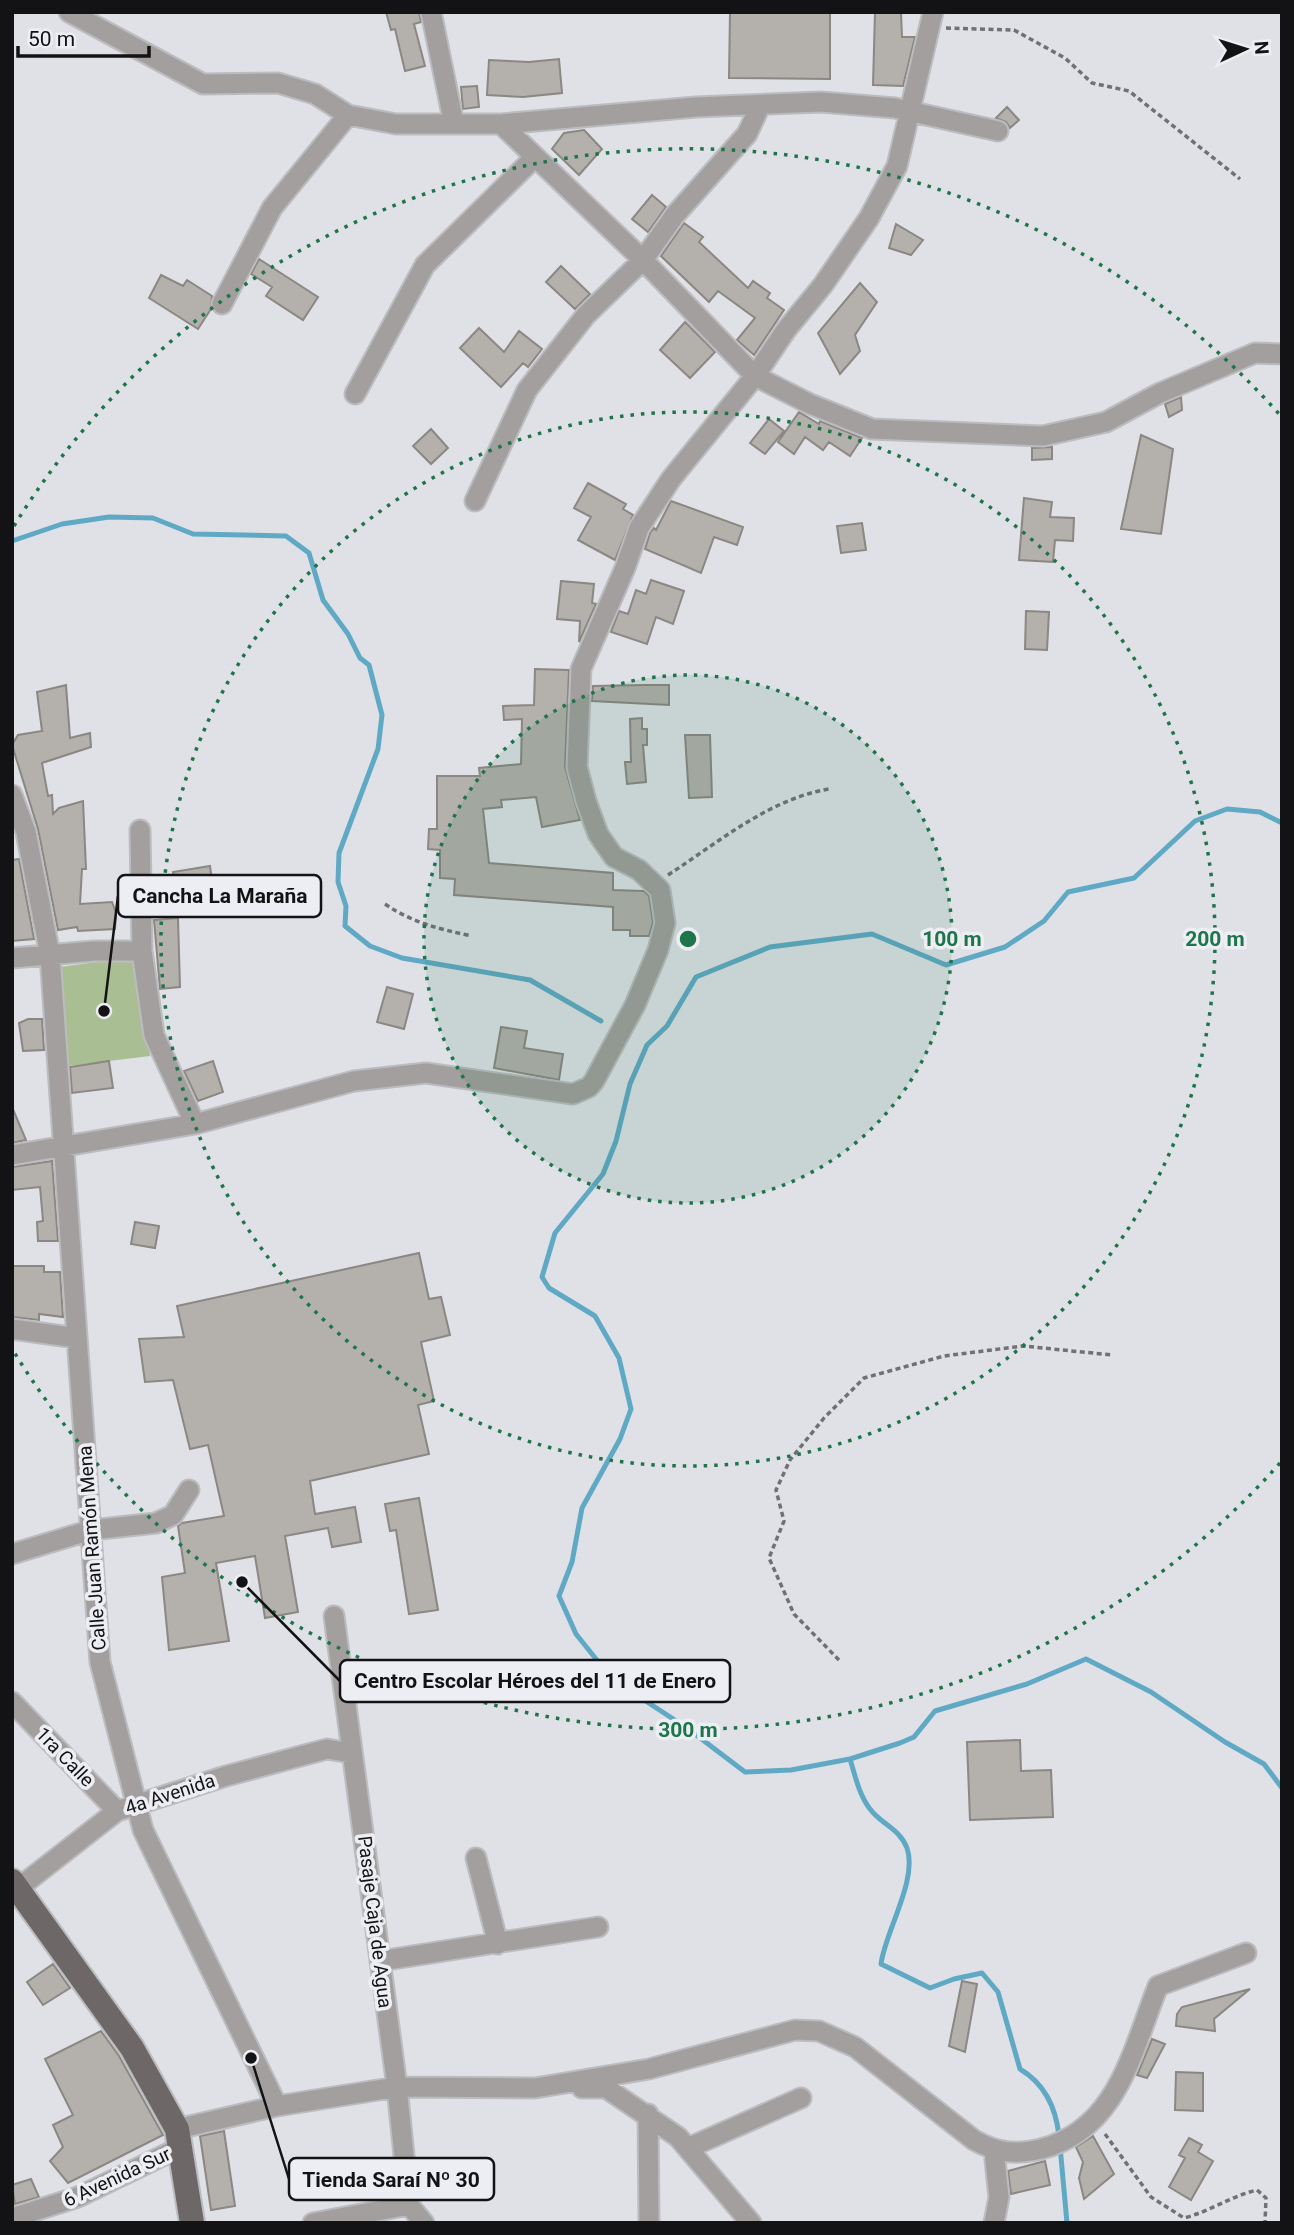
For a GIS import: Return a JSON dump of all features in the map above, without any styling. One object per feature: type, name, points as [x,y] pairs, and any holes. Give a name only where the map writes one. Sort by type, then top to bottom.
[{"type":"main road","points":[[14,1887],[132,2048],[179,2138],[192,2223]]},
{"type":"street","points":[[69,12],[203,84],[278,83],[315,94],[348,115],[396,124],[501,124],[695,107],[821,102],[912,111],[998,131]]},
{"type":"street","points":[[431,12],[454,124]]},
{"type":"street","points":[[12,1155],[195,1124],[354,1081],[426,1073],[468,1076],[565,1093],[582,1092],[594,1081],[658,950],[665,923],[660,890],[639,870],[614,857],[598,834],[586,802],[578,767],[581,668],[625,568],[639,528],[671,479],[755,376],[869,218],[897,166],[932,20]]},
{"type":"street","points":[[475,501],[527,390],[586,315],[643,260],[675,215],[747,134],[760,106]]},
{"type":"street","points":[[222,304],[272,208],[348,115]]},
{"type":"street","points":[[501,124],[643,260],[755,376],[810,404],[872,429],[1043,436],[1106,422],[1163,391],[1255,353],[1282,354]]},
{"type":"street","points":[[355,394],[425,265],[535,157]]},
{"type":"street","name":"Calle Juan Ramón Mena","points":[[12,795],[26,832],[50,955],[100,1662],[144,1830],[277,2106]]},
{"type":"street","points":[[141,830],[142,951],[154,1035],[195,1124]]},
{"type":"street","points":[[12,958],[142,951]]},
{"type":"street","points":[[12,1329],[77,1338]]},
{"type":"street","points":[[12,1554],[91,1530],[156,1523],[173,1515],[189,1490]]},
{"type":"street","name":"Pasaje Caja de Agua","points":[[334,1616],[397,2087],[409,2205]]},
{"type":"street","name":"1ra Calle","points":[[12,1702],[117,1811]]},
{"type":"street","name":"4a Avenida","points":[[14,1887],[117,1811],[327,1749],[351,1753]]},
{"type":"street","points":[[476,1858],[498,1944]]},
{"type":"street","points":[[380,1961],[598,1927]]},
{"type":"street","points":[[535,2088],[649,2069],[795,2030],[819,2031],[855,2047],[974,2140],[994,2151],[1022,2154],[1062,2142],[1096,2120],[1115,2094],[1158,1986],[1246,1952]]},
{"type":"street","name":"6 Avenida Sur","points":[[12,2218],[78,2197],[179,2138],[277,2106],[397,2087],[535,2088]]},
{"type":"street","points":[[535,2088],[606,2088],[648,2114],[688,2148],[751,2223]]},
{"type":"street","points":[[688,2148],[801,2098]]},
{"type":"street","points":[[648,2114],[649,2223]]},
{"type":"street","points":[[994,2151],[999,2197],[994,2223]]},
{"type":"street","points":[[313,2223],[409,2205],[424,2223]]},
{"type":"path","points":[[932,20],[1014,30],[1065,58],[1092,83],[1129,91],[1240,179]]},
{"type":"path","points":[[655,884],[777,805],[807,793],[830,789]]},
{"type":"path","points":[[385,904],[425,926],[472,936]]},
{"type":"path","points":[[839,1660],[794,1614],[769,1558],[784,1521],[776,1490],[790,1460],[824,1418],[864,1378],[944,1356],[1023,1346],[1112,1355]]},
{"type":"path","points":[[1096,2120],[1151,2197],[1184,2218],[1212,2210],[1238,2195],[1256,2190],[1266,2198],[1265,2223]]},
{"type":"green space","points":[[137,957],[150,1056],[68,1066],[59,967]]},
{"type":"building","points":[[386,12],[419,12],[421,22],[414,24],[425,66],[405,71],[395,29],[391,30]]},
{"type":"building","points":[[730,12],[830,12],[830,79],[729,78]]},
{"type":"building","points":[[875,12],[901,12],[902,37],[915,37],[903,86],[873,85]]},
{"type":"building","points":[[559,59],[562,93],[523,97],[487,95],[489,60],[529,62]]},
{"type":"building","points":[[477,86],[479,107],[463,109],[461,87]]},
{"type":"building","points":[[1007,107],[1019,120],[1010,128],[1006,122],[996,118]]},
{"type":"building","points":[[584,130],[602,149],[579,175],[552,149],[564,133]]},
{"type":"building","points":[[652,195],[666,207],[648,232],[632,219]]},
{"type":"building","points":[[684,223],[703,237],[699,242],[748,288],[753,281],[770,293],[767,298],[784,310],[754,355],[737,340],[755,318],[718,291],[709,302],[661,256]]},
{"type":"building","points":[[896,224],[923,240],[911,255],[889,248]]},
{"type":"building","points":[[259,259],[318,297],[303,320],[266,296],[272,287],[251,274]]},
{"type":"building","points":[[561,266],[590,294],[575,309],[546,282]]},
{"type":"building","points":[[161,275],[183,286],[187,280],[212,296],[211,309],[198,329],[149,298]]},
{"type":"building","points":[[860,283],[877,302],[855,335],[860,351],[840,374],[818,333]]},
{"type":"building","points":[[685,322],[715,352],[690,378],[660,350]]},
{"type":"building","points":[[479,328],[504,352],[519,331],[542,349],[528,367],[523,363],[501,387],[460,348]]},
{"type":"building","points":[[1181,397],[1182,410],[1169,417],[1165,404]]},
{"type":"building","points":[[799,412],[819,424],[820,421],[862,438],[850,456],[829,442],[823,450],[805,437],[794,454],[778,442]]},
{"type":"building","points":[[769,419],[784,431],[765,454],[750,443]]},
{"type":"building","points":[[431,429],[448,448],[431,464],[413,446]]},
{"type":"building","points":[[1141,435],[1173,449],[1161,534],[1121,529]]},
{"type":"building","points":[[1052,447],[1052,459],[1032,460],[1032,448]]},
{"type":"building","points":[[588,483],[626,504],[623,509],[633,515],[615,560],[578,540],[591,517],[574,508]]},
{"type":"building","points":[[1024,498],[1052,502],[1050,517],[1074,518],[1073,541],[1055,540],[1053,562],[1019,560]]},
{"type":"building","points":[[671,501],[743,527],[737,545],[714,537],[701,573],[645,549],[650,533],[654,528],[656,530]]},
{"type":"building","points":[[862,523],[866,550],[841,553],[837,526]]},
{"type":"building","points":[[651,580],[684,591],[673,624],[656,617],[647,644],[611,632],[619,611],[628,614],[636,590],[646,594]]},
{"type":"building","points":[[561,581],[594,584],[592,603],[596,604],[579,642],[580,621],[557,619]]},
{"type":"building","points":[[1026,611],[1049,612],[1047,650],[1025,649]]},
{"type":"building","points":[[535,669],[569,670],[565,767],[580,820],[542,827],[536,797],[501,800],[502,807],[483,809],[489,863],[613,873],[613,890],[644,891],[649,896],[653,922],[649,936],[630,936],[630,930],[613,930],[613,907],[454,895],[455,879],[440,878],[440,850],[428,849],[429,829],[437,829],[437,776],[480,776],[479,768],[521,764],[522,719],[504,720],[503,706],[534,705]]},
{"type":"building","points":[[66,685],[70,738],[90,733],[91,747],[42,763],[48,796],[52,795],[53,814],[59,808],[83,801],[86,869],[82,869],[80,904],[112,902],[116,913],[115,929],[78,931],[77,927],[58,930],[38,829],[12,745],[18,735],[42,731],[37,692]]},
{"type":"building","points":[[669,685],[669,705],[592,701],[593,686]]},
{"type":"building","points":[[642,718],[642,729],[647,729],[647,745],[643,745],[646,782],[627,784],[625,762],[631,762],[630,719]]},
{"type":"building","points":[[685,735],[710,735],[712,797],[689,798]]},
{"type":"building","points":[[19,859],[34,939],[12,941],[12,860]]},
{"type":"building","points":[[210,866],[214,895],[177,900],[173,872]]},
{"type":"building","points":[[178,918],[180,987],[160,989],[154,920]]},
{"type":"building","points":[[387,987],[413,994],[404,1029],[377,1022]]},
{"type":"building","points":[[28,1019],[42,1019],[44,1050],[23,1051],[19,1023]]},
{"type":"building","points":[[501,1027],[527,1031],[524,1048],[563,1054],[559,1080],[494,1068]]},
{"type":"building","points":[[109,1061],[113,1088],[72,1093],[70,1067]]},
{"type":"building","points":[[213,1061],[223,1092],[198,1101],[184,1071]]},
{"type":"building","points":[[12,1107],[26,1140],[12,1143]]},
{"type":"building","points":[[52,1161],[58,1241],[38,1241],[37,1222],[43,1221],[40,1187],[12,1190],[12,1167]]},
{"type":"building","points":[[135,1222],[159,1226],[155,1248],[131,1244]]},
{"type":"building","points":[[419,1253],[429,1299],[441,1297],[450,1335],[421,1342],[434,1401],[418,1405],[429,1454],[310,1481],[315,1514],[355,1507],[361,1542],[332,1547],[328,1528],[285,1536],[298,1612],[265,1618],[255,1556],[216,1563],[229,1641],[169,1650],[162,1577],[185,1573],[178,1526],[224,1516],[208,1445],[190,1449],[173,1380],[145,1382],[139,1339],[184,1337],[177,1306]]},
{"type":"building","points":[[12,1266],[44,1266],[44,1272],[60,1272],[63,1317],[39,1314],[39,1320],[12,1317]]},
{"type":"building","points":[[419,1498],[438,1610],[409,1614],[396,1530],[390,1531],[385,1504]]},
{"type":"building","points":[[1020,1740],[1021,1771],[1051,1770],[1053,1817],[970,1820],[967,1742]]},
{"type":"building","points":[[53,1964],[70,1988],[43,2005],[27,1982]]},
{"type":"building","points":[[962,1981],[977,1984],[965,2052],[949,2046]]},
{"type":"building","points":[[1250,1989],[1214,2019],[1215,2031],[1176,2026],[1177,2014],[1182,2007]]},
{"type":"building","points":[[101,2031],[119,2056],[163,2135],[68,2183],[50,2161],[63,2147],[53,2125],[73,2115],[45,2059]]},
{"type":"building","points":[[1152,2039],[1165,2044],[1147,2078],[1137,2075]]},
{"type":"building","points":[[1176,2072],[1203,2073],[1203,2111],[1175,2110]]},
{"type":"building","points":[[224,2131],[235,2206],[211,2210],[200,2136]]},
{"type":"building","points":[[1093,2136],[1114,2174],[1084,2199],[1079,2178],[1083,2162],[1076,2147]]},
{"type":"building","points":[[1189,2138],[1202,2145],[1198,2152],[1213,2161],[1191,2200],[1169,2187],[1185,2158],[1179,2155]]},
{"type":"building","points":[[1045,2161],[1050,2185],[1011,2194],[1008,2171]]},
{"type":"building","points":[[31,2179],[39,2197],[15,2204],[12,2185]]},
{"type":"waterway","points":[[12,541],[62,524],[109,517],[153,518],[193,534],[286,536],[309,553],[323,600],[348,634],[360,658],[369,665],[382,715],[378,749],[339,853],[338,882],[346,906],[345,926],[370,946],[402,958],[530,980],[601,1021]]},
{"type":"waterway","points":[[1282,823],[1260,812],[1227,809],[1195,821],[1134,878],[1068,892],[1044,921],[1005,947],[946,965],[872,934],[770,947],[696,977],[667,1026],[647,1045],[630,1084],[616,1141],[603,1174],[555,1233],[542,1277],[549,1288],[595,1316],[619,1358],[631,1409],[620,1439],[582,1508],[572,1562],[559,1596],[576,1634],[612,1679],[687,1728],[745,1772],[791,1770],[850,1759],[900,1743],[914,1737],[935,1711],[1027,1684],[1086,1659],[1151,1692],[1225,1742],[1264,1764],[1282,1788]]},
{"type":"waterway","points":[[850,1759],[866,1803],[874,1814],[904,1841],[909,1861],[905,1890],[881,1964],[930,1988],[982,1973],[998,1992],[1020,2069],[1029,2075],[1048,2097],[1059,2136]]},
{"type":"waterway","points":[[1060,2146],[1067,2223]]},
{"type":"place","name":"Cancha La Maraña","points":[[104,1011]]},
{"type":"place","name":"Centro Escolar Héroes del 11 de Enero","points":[[242,1582]]},
{"type":"place","name":"Tienda Saraí Nº 30","points":[[251,2058]]}]
